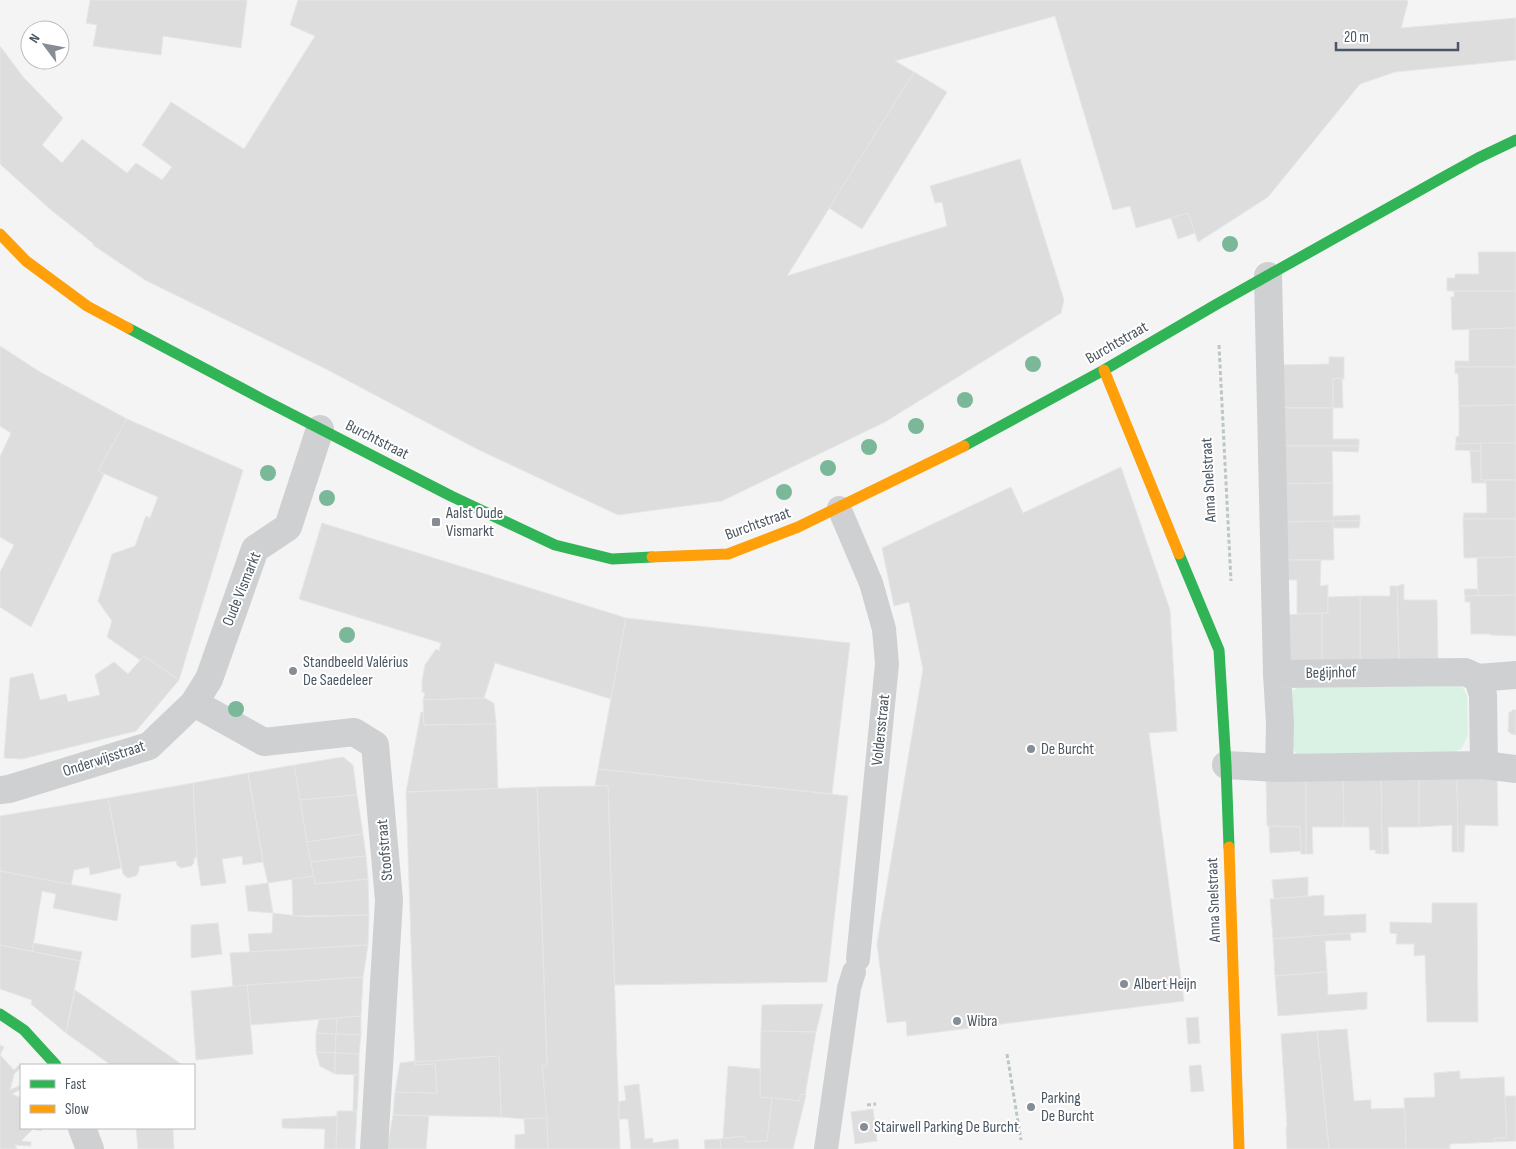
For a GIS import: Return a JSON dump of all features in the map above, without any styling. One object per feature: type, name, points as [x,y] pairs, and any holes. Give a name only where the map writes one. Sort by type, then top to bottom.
[{"type":"street","name":"Burchtstraat","points":[[0,234],[26,260],[88,306],[320,429],[451,496],[555,545],[612,559],[728,554],[798,527],[978,439],[1104,370],[1217,304],[1478,158],[1516,140]]},
{"type":"street","points":[[1268,276],[1280,723],[1279,768]]},
{"type":"street","name":"Anna Snelstraat","points":[[1104,370],[1219,650],[1226,765],[1239,1149]]},
{"type":"street","name":"Oude Vismarkt","points":[[194,703],[209,679],[255,549],[288,527],[320,429]]},
{"type":"street","name":"Begijnhof","points":[[1278,674],[1465,672],[1478,678],[1516,675]]},
{"type":"street","points":[[1478,678],[1483,695],[1484,764]]},
{"type":"street","name":"Onderwijsstraat","points":[[0,790],[9,789],[149,746],[194,703]]},
{"type":"street","name":"Stoofstraat","points":[[194,703],[264,742],[354,732],[375,745],[390,900],[374,1149]]},
{"type":"street","points":[[1226,765],[1279,768],[1484,764],[1516,769]]},
{"type":"street","points":[[0,1014],[7,1017],[35,1040],[55,1064]]},
{"type":"street","points":[[82,1129],[90,1149]]},
{"type":"lane","name":"Voldersstraat","points":[[826,1149],[849,988],[856,966],[887,664],[884,629],[871,583],[839,508]]},
{"type":"path","name":"Anna Snelstraat","points":[[1217,304],[1231,583]]},
{"type":"path","points":[[1007,1054],[1021,1140]]},
{"type":"green space","points":[[1461,685],[1467,695],[1468,735],[1462,748],[1452,754],[1297,754],[1290,746],[1287,698],[1292,691],[1302,686]]},
{"type":"building","points":[[90,0],[247,0],[241,48],[163,36],[161,55],[93,46],[97,25],[86,23]]},
{"type":"building","points":[[298,0],[1407,0],[1401,28],[1516,18],[1516,60],[1395,72],[1360,84],[1268,197],[1198,242],[1188,213],[1136,228],[1130,206],[1113,210],[1055,16],[895,61],[914,72],[787,276],[947,226],[942,202],[935,203],[930,186],[1020,159],[1064,300],[1061,313],[885,422],[722,501],[618,515],[477,449],[328,370],[145,280],[93,245],[0,164],[0,46],[24,78],[63,118],[42,145],[62,163],[82,139],[127,173],[136,163],[162,180],[172,167],[142,145],[171,102],[244,149],[315,36],[290,25]]},
{"type":"building","points":[[914,72],[947,92],[862,229],[829,208]]},
{"type":"building","points":[[1188,213],[1195,233],[1178,239],[1171,218]]},
{"type":"building","points":[[1478,252],[1516,252],[1516,291],[1447,291],[1447,278],[1455,278],[1455,274],[1479,274]]},
{"type":"building","points":[[1454,291],[1516,291],[1516,328],[1452,330],[1451,297],[1454,297]]},
{"type":"building","points":[[1516,328],[1516,367],[1455,367],[1455,361],[1469,361],[1469,329]]},
{"type":"building","points":[[0,346],[40,372],[127,419],[98,471],[104,474],[31,627],[0,607],[0,572],[14,545],[0,537],[0,457],[11,433],[0,426]]},
{"type":"building","points":[[1329,357],[1344,357],[1344,379],[1333,379],[1333,408],[1280,408],[1281,365],[1329,364]]},
{"type":"building","points":[[1455,367],[1516,367],[1516,405],[1459,406],[1458,373],[1455,374]]},
{"type":"building","points":[[1342,378],[1343,408],[1333,408],[1333,379]]},
{"type":"building","points":[[1516,405],[1516,443],[1456,444],[1456,437],[1459,436],[1459,406]]},
{"type":"building","points":[[1280,408],[1333,408],[1333,439],[1359,439],[1359,446],[1281,446]]},
{"type":"building","points":[[127,419],[243,470],[179,680],[144,656],[140,660],[107,637],[112,621],[98,601],[112,554],[135,546],[146,516],[150,518],[158,497],[98,471]]},
{"type":"building","points":[[1481,443],[1481,451],[1455,450],[1456,444]]},
{"type":"building","points":[[1481,443],[1516,443],[1516,480],[1481,480]]},
{"type":"building","points":[[1281,446],[1359,446],[1358,452],[1332,451],[1333,483],[1281,484]]},
{"type":"building","points":[[1470,451],[1481,451],[1481,480],[1486,480],[1486,483],[1472,483]]},
{"type":"building","name":"De Burcht","points":[[1121,467],[1170,610],[1177,731],[1149,733],[1184,1001],[907,1036],[906,1021],[887,1023],[877,944],[923,669],[909,602],[894,606],[882,548],[1011,487],[1023,513]]},
{"type":"building","points":[[1486,480],[1516,480],[1516,519],[1463,519],[1464,513],[1487,513]]},
{"type":"building","points":[[1333,483],[1333,516],[1360,515],[1360,521],[1282,522],[1281,484]]},
{"type":"building","points":[[1463,519],[1516,519],[1516,557],[1464,558]]},
{"type":"building","points":[[1333,521],[1334,560],[1282,560],[1282,522]]},
{"type":"building","points":[[1333,521],[1360,521],[1359,528],[1333,528]]},
{"type":"building","points":[[322,523],[626,618],[611,699],[495,663],[484,698],[423,700],[425,693],[422,692],[422,681],[425,665],[436,649],[439,651],[441,643],[299,599]]},
{"type":"building","points":[[1516,557],[1516,595],[1478,596],[1477,558]]},
{"type":"building","points":[[1282,560],[1321,560],[1320,586],[1328,585],[1328,613],[1297,614],[1297,580],[1282,580]]},
{"type":"building","points":[[1404,584],[1404,600],[1437,600],[1438,662],[1399,662],[1397,586]]},
{"type":"building","points":[[1390,586],[1397,586],[1399,662],[1360,662],[1360,596],[1390,596]]},
{"type":"building","points":[[1464,589],[1478,589],[1478,596],[1465,596]]},
{"type":"building","points":[[1516,595],[1516,636],[1471,634],[1470,602],[1465,602],[1465,596]]},
{"type":"building","points":[[1360,596],[1360,662],[1322,663],[1322,613],[1328,613],[1328,597]]},
{"type":"building","points":[[1322,613],[1322,663],[1283,663],[1282,615]]},
{"type":"building","points":[[626,618],[850,643],[832,794],[598,769]]},
{"type":"building","points":[[144,656],[179,680],[136,731],[22,759],[4,758],[10,678],[33,673],[40,700],[66,694],[68,702],[100,695],[95,675],[114,662],[128,674]]},
{"type":"building","points":[[484,698],[494,703],[496,724],[424,725],[423,700]]},
{"type":"building","points":[[1516,710],[1516,735],[1508,732],[1509,712]]},
{"type":"building","points":[[421,712],[423,712],[424,725],[496,724],[498,789],[406,792]]},
{"type":"building","points":[[343,757],[353,765],[357,795],[300,800],[294,765]]},
{"type":"building","points":[[294,765],[314,876],[268,883],[248,773]]},
{"type":"building","points":[[598,769],[848,796],[827,982],[614,985],[608,786],[595,786]]},
{"type":"building","points":[[248,773],[263,862],[243,865],[242,856],[222,859],[226,883],[201,886],[197,858],[193,783]]},
{"type":"building","points":[[1419,775],[1457,775],[1458,852],[1452,852],[1452,825],[1419,827]]},
{"type":"building","points":[[1419,775],[1419,827],[1388,827],[1389,854],[1382,854],[1381,776]]},
{"type":"building","points":[[1457,775],[1497,775],[1498,826],[1465,825],[1464,852],[1458,852]]},
{"type":"building","points":[[1343,776],[1344,827],[1312,827],[1313,854],[1306,854],[1306,777]]},
{"type":"building","points":[[1343,776],[1381,776],[1382,854],[1375,853],[1376,850],[1370,850],[1369,827],[1344,827]]},
{"type":"building","points":[[1266,777],[1306,777],[1306,854],[1301,854],[1300,827],[1267,826]]},
{"type":"building","points":[[193,783],[197,858],[194,858],[194,863],[191,866],[181,868],[177,865],[176,861],[139,866],[136,876],[128,878],[123,874],[108,798]]},
{"type":"building","points":[[608,786],[620,1149],[548,1149],[542,1066],[547,1066],[537,787]]},
{"type":"building","points":[[537,787],[547,1066],[542,1066],[547,1118],[524,1119],[501,1117],[499,1056],[415,1062],[406,792]]},
{"type":"building","points":[[357,795],[363,834],[307,842],[300,800]]},
{"type":"building","points":[[108,798],[121,868],[90,875],[89,867],[74,870],[71,885],[0,871],[0,816]]},
{"type":"building","points":[[1269,826],[1300,827],[1301,851],[1270,853]]},
{"type":"building","points":[[363,834],[366,856],[311,862],[307,842]]},
{"type":"building","points":[[366,856],[368,879],[315,884],[311,862]]},
{"type":"building","points":[[0,871],[121,894],[117,921],[53,908],[56,894],[42,891],[32,952],[0,945]]},
{"type":"building","points":[[314,876],[315,884],[368,879],[369,915],[293,916],[292,879]]},
{"type":"building","points":[[1308,877],[1308,896],[1274,899],[1272,880]]},
{"type":"building","points":[[268,883],[273,913],[248,911],[245,886]]},
{"type":"building","points":[[1324,895],[1324,916],[1366,914],[1366,932],[1273,939],[1270,899]]},
{"type":"building","points":[[1432,903],[1477,903],[1478,1022],[1427,1022],[1425,955],[1414,956],[1414,944],[1396,944],[1397,934],[1390,933],[1390,922],[1432,923]]},
{"type":"building","points":[[273,913],[305,917],[369,915],[368,945],[250,952],[248,934],[272,933]]},
{"type":"building","points":[[218,923],[222,954],[191,958],[191,925]]},
{"type":"building","points":[[1350,933],[1351,940],[1325,941],[1327,972],[1275,976],[1273,939]]},
{"type":"building","points":[[34,943],[82,952],[80,961],[32,952]]},
{"type":"building","points":[[0,945],[80,961],[66,1033],[31,1004],[32,1000],[0,989]]},
{"type":"building","points":[[368,945],[363,977],[233,987],[230,953]]},
{"type":"building","points":[[1327,972],[1328,995],[1367,992],[1367,1009],[1278,1016],[1275,976]]},
{"type":"building","points":[[363,977],[361,1016],[251,1025],[247,985]]},
{"type":"building","points":[[247,985],[253,1054],[196,1060],[191,991]]},
{"type":"building","points":[[75,990],[181,1064],[110,1064],[66,1033]]},
{"type":"building","points":[[823,1004],[816,1032],[761,1031],[762,1005]]},
{"type":"building","points":[[361,1016],[361,1035],[336,1034],[337,1018]]},
{"type":"building","points":[[1198,1017],[1200,1043],[1188,1044],[1186,1018]]},
{"type":"building","points":[[337,1018],[336,1034],[316,1033],[319,1020]]},
{"type":"building","points":[[1347,1029],[1354,1101],[1371,1100],[1371,1109],[1405,1108],[1406,1149],[1329,1149],[1317,1031]]},
{"type":"building","points":[[761,1031],[816,1032],[805,1095],[801,1094],[799,1101],[760,1097]]},
{"type":"building","points":[[1317,1031],[1329,1149],[1287,1149],[1281,1034]]},
{"type":"building","points":[[316,1033],[336,1034],[335,1053],[316,1052]]},
{"type":"building","points":[[336,1034],[361,1035],[359,1054],[335,1053]]},
{"type":"building","points":[[0,1045],[4,1047],[0,1055]]},
{"type":"building","points":[[316,1052],[335,1053],[335,1074],[320,1066]]},
{"type":"building","points":[[335,1053],[359,1054],[359,1075],[335,1074]]},
{"type":"building","points":[[0,1055],[14,1070],[19,1065],[20,1066],[14,1074],[10,1090],[20,1085],[20,1090],[12,1094],[20,1098],[20,1129],[33,1129],[21,1141],[31,1142],[31,1146],[15,1145],[17,1149],[0,1149]]},
{"type":"building","points":[[499,1056],[501,1117],[393,1115],[395,1092],[437,1093],[435,1064],[415,1065],[415,1062]]},
{"type":"building","points":[[415,1061],[415,1065],[435,1064],[437,1093],[395,1092],[400,1063]]},
{"type":"building","points":[[1201,1065],[1204,1091],[1191,1092],[1189,1066]]},
{"type":"building","points":[[728,1066],[760,1069],[760,1097],[772,1098],[767,1141],[746,1142],[745,1136],[723,1138]]},
{"type":"building","points":[[1460,1071],[1460,1079],[1504,1077],[1507,1138],[1494,1138],[1495,1142],[1450,1144],[1450,1149],[1406,1149],[1404,1098],[1435,1097],[1434,1073]]},
{"type":"building","points":[[354,1075],[359,1075],[357,1111],[353,1111]]},
{"type":"building","points":[[639,1084],[645,1139],[653,1138],[653,1143],[678,1139],[679,1149],[631,1149],[628,1119],[619,1119],[619,1102],[626,1100],[624,1086]]},
{"type":"building","points":[[801,1094],[806,1095],[793,1149],[721,1149],[720,1139],[745,1136],[746,1142],[767,1141],[772,1098],[799,1101]]},
{"type":"building","points":[[1505,1096],[1516,1096],[1516,1141],[1495,1142],[1494,1138],[1507,1138]]},
{"type":"building","name":"Stairwell Parking De Burcht","points":[[873,1109],[877,1141],[855,1144],[851,1112]]},
{"type":"building","points":[[337,1111],[357,1111],[355,1149],[336,1149]]},
{"type":"building","points":[[393,1115],[429,1116],[426,1149],[387,1149]]},
{"type":"building","points":[[337,1116],[336,1149],[324,1149],[325,1129],[282,1128],[282,1119]]},
{"type":"building","points":[[547,1118],[548,1149],[515,1149],[515,1135],[525,1134],[524,1119]]},
{"type":"building","points":[[136,1129],[173,1129],[174,1149],[138,1149]]},
{"type":"building","points":[[720,1139],[721,1149],[705,1149],[704,1140]]},
{"type":"traffic: fast","points":[[964,446],[1104,370],[1217,304],[1440,179],[1516,140]]},
{"type":"traffic: fast","points":[[128,328],[451,496],[555,545],[612,559],[652,557]]},
{"type":"traffic: fast","points":[[1179,554],[1219,650],[1229,847]]},
{"type":"traffic: fast","points":[[0,1014],[24,1030],[55,1064]]},
{"type":"traffic: slow","points":[[0,234],[26,261],[87,306],[128,328]]},
{"type":"traffic: slow","points":[[1104,370],[1179,554]]},
{"type":"traffic: slow","points":[[652,557],[728,554],[798,527],[964,446]]},
{"type":"traffic: slow","points":[[1229,847],[1239,1149]]},
{"type":"place","name":"Aalst Oude Vismarkt","points":[[436,522]]},
{"type":"place","name":"Standbeeld Valérius De Saedeleer","points":[[293,671]]},
{"type":"place","name":"De Burcht","points":[[1031,749]]},
{"type":"place","name":"Albert Heijn","points":[[1124,984]]},
{"type":"place","name":"Wibra","points":[[957,1021]]},
{"type":"place","name":"Parking De Burcht","points":[[1031,1107]]},
{"type":"place","name":"Stairwell Parking De Burcht","points":[[864,1127]]}]
